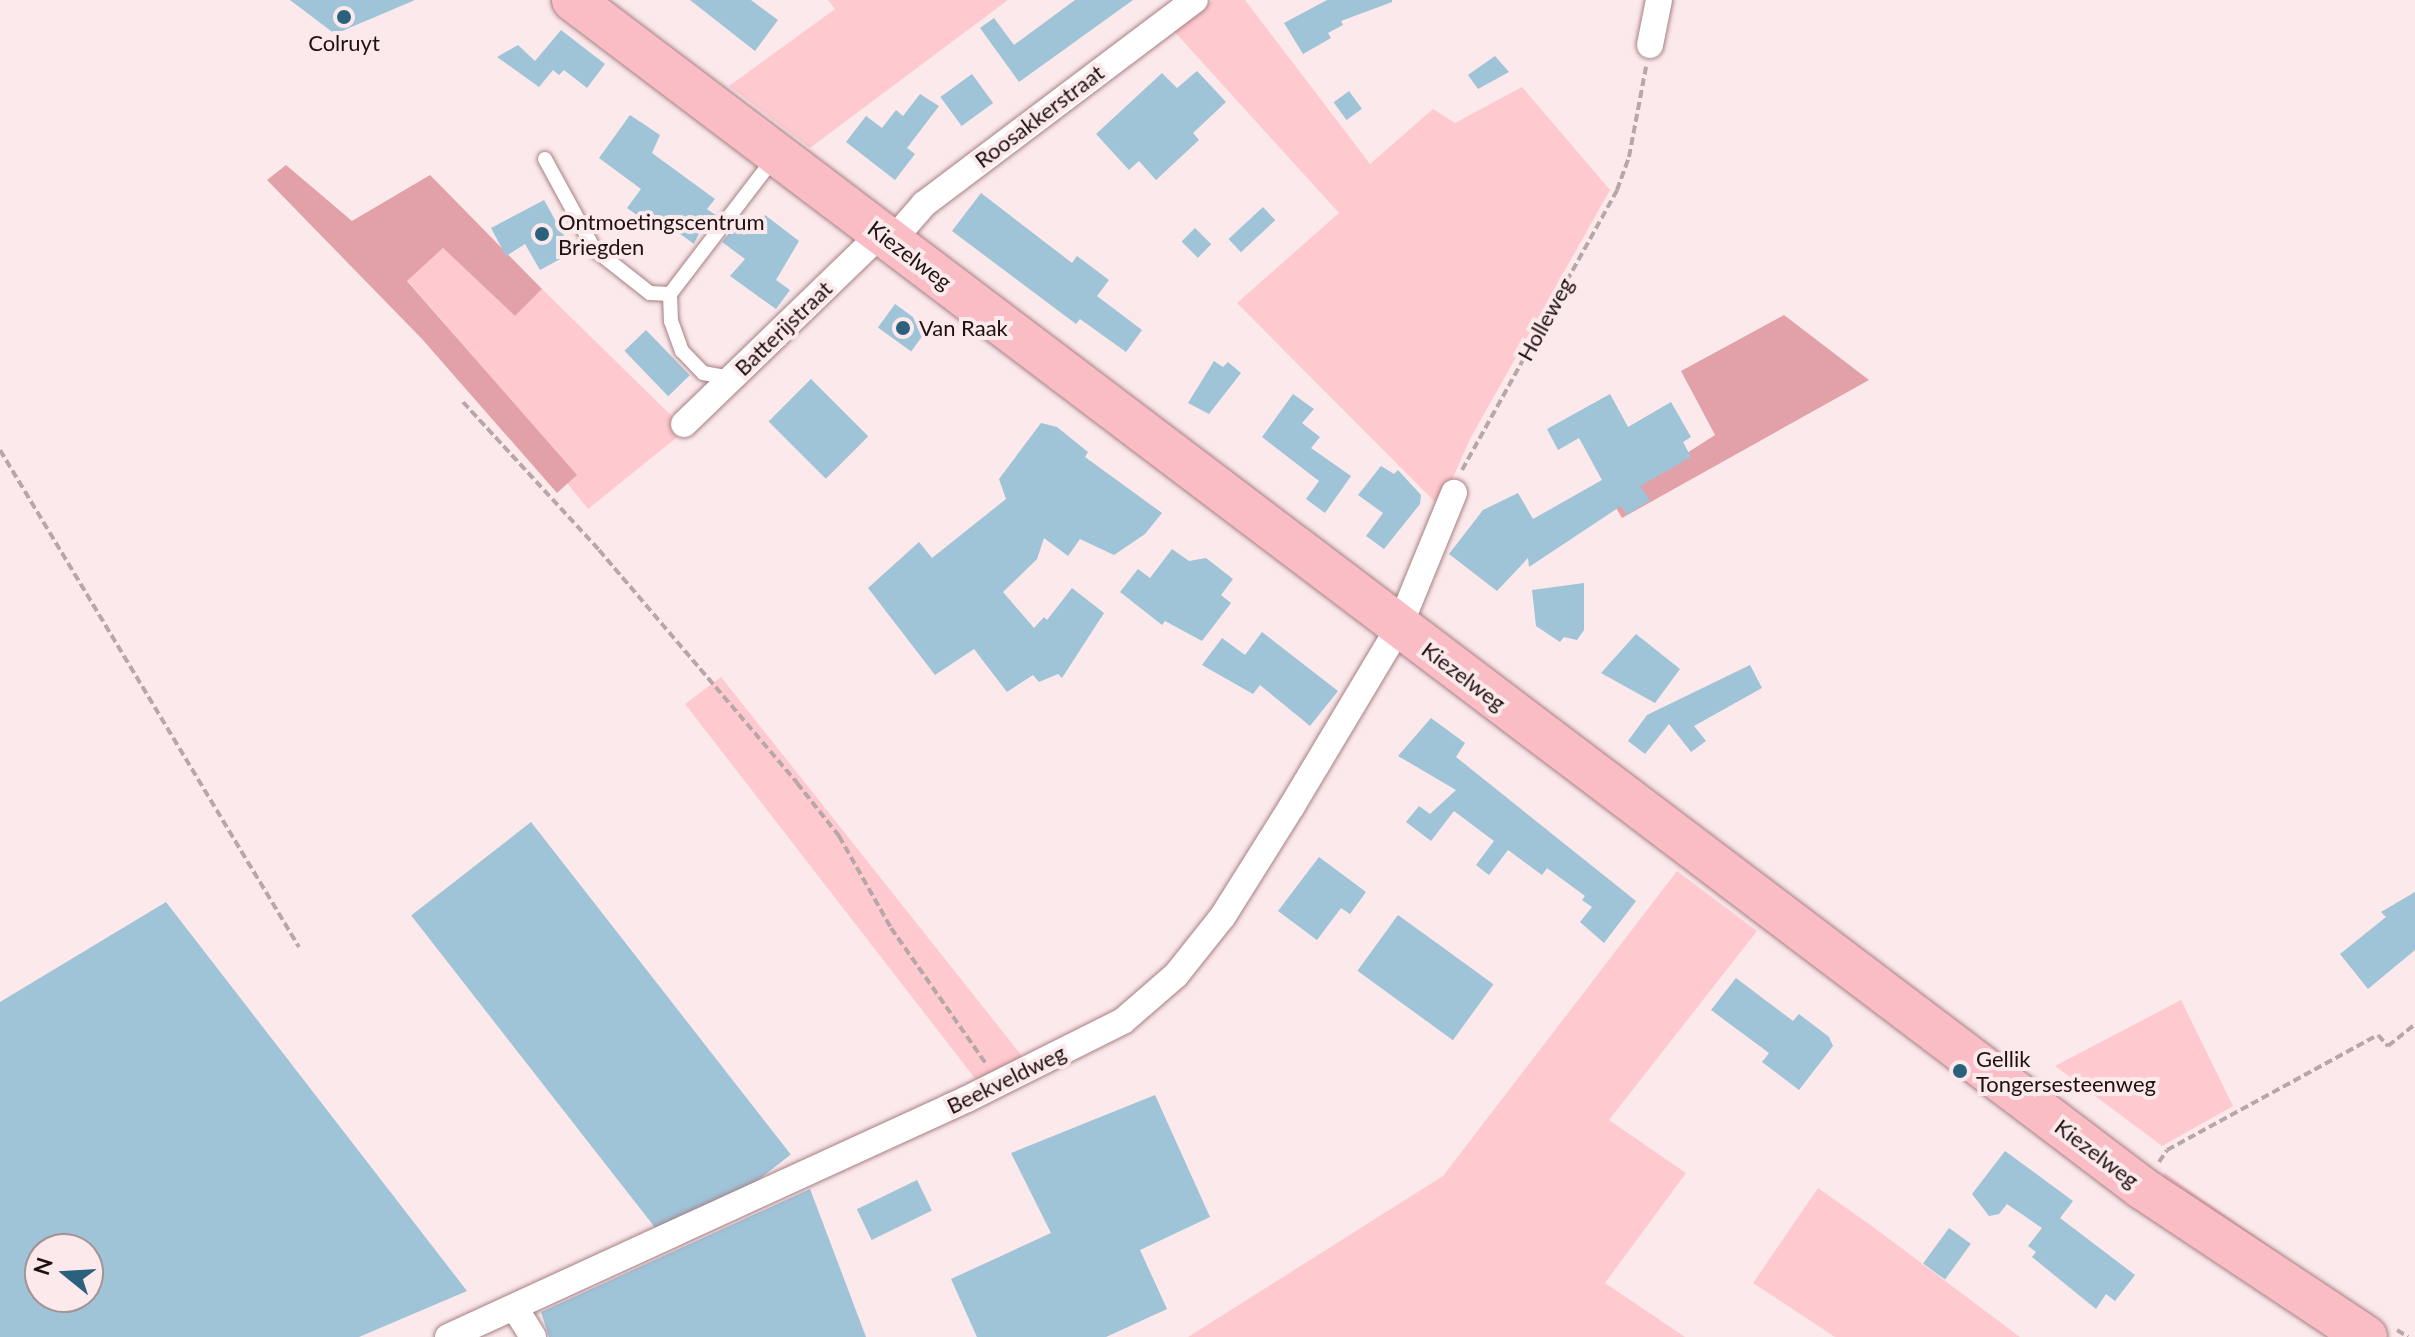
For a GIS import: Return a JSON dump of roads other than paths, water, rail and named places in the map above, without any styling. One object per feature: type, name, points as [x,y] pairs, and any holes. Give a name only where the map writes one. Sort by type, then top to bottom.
[{"type":"main road","name":"Kiezelweg","points":[[573,0],[2142,1188],[2366,1337]]},
{"type":"street","name":"Roosakkerstraat","points":[[887,237],[924,204],[1195,0]]},
{"type":"street","points":[[1650,45],[1659,0]]},
{"type":"street","name":"Batterijstraat","points":[[684,424],[887,237]]},
{"type":"street","points":[[1399,627],[1454,493]]},
{"type":"street","name":"Beekveldweg","points":[[448,1337],[999,1083],[1123,1021],[1176,975],[1223,916],[1399,627]]},
{"type":"street","points":[[515,1308],[533,1337]]},
{"type":"lane","points":[[731,378],[703,373],[682,351],[671,321],[670,294],[776,154]]},
{"type":"lane","points":[[545,159],[594,249],[650,293],[670,294]]},
{"type":"place","name":"Colruyt","points":[[344,17]]},
{"type":"place","name":"Ontmoetingscentrum Briegden","points":[[542,234]]},
{"type":"place","name":"Van Raak","points":[[903,328]]},
{"type":"place","name":"Gellik Tongersesteenweg","points":[[1960,1071]]}]
